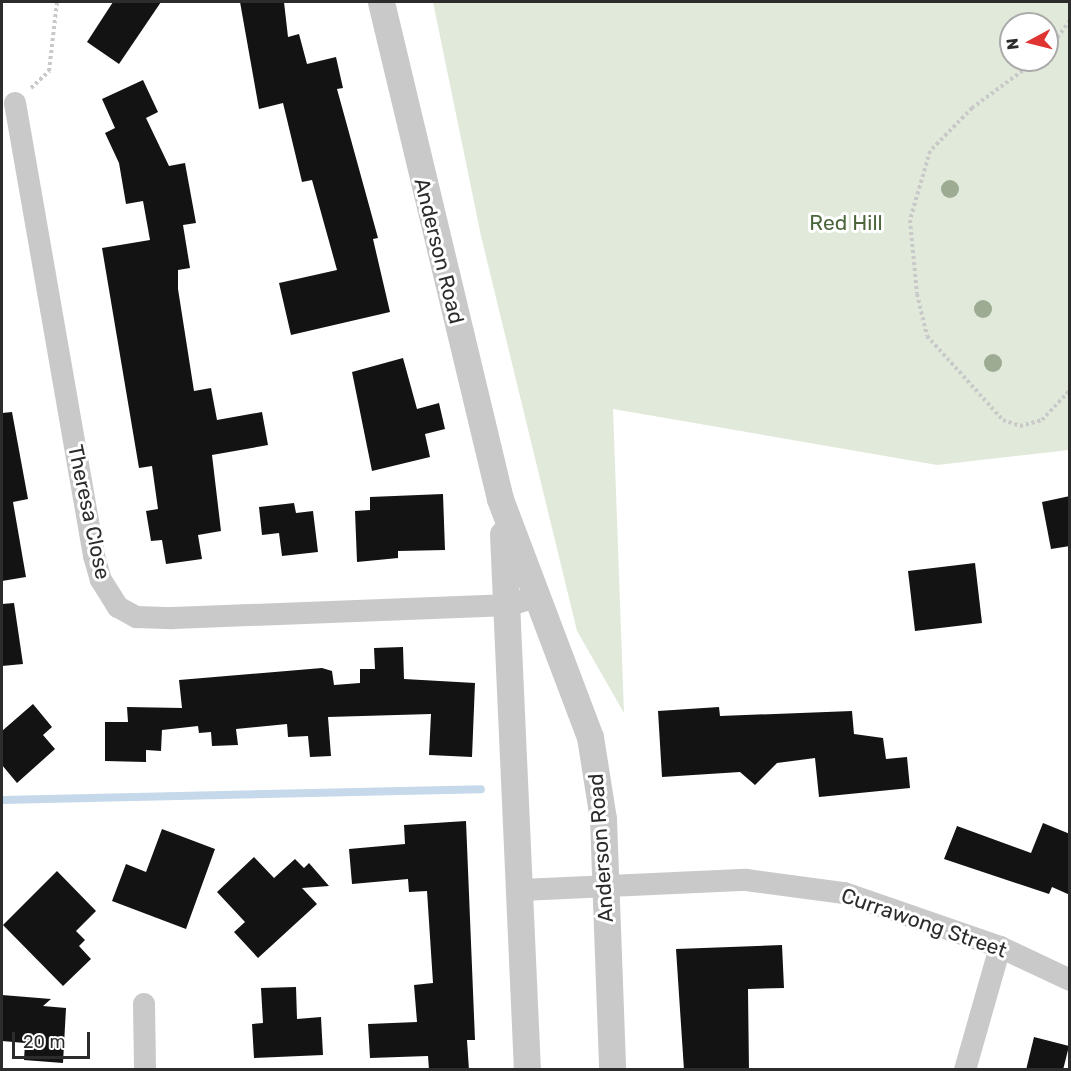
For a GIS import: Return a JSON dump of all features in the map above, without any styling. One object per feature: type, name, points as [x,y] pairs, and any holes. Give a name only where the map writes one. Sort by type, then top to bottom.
[{"type":"street","name":"Anderson Road","points":[[381,2],[500,499],[590,737],[603,819],[612,1070]]},
{"type":"street","name":"Theresa Close","points":[[15,103],[94,556],[114,602],[149,618],[510,605],[537,597]]},
{"type":"street","name":"Anderson Road","points":[[500,499],[510,605],[527,1070]]},
{"type":"street","name":"Currawong Street","points":[[522,890],[746,880],[796,885],[854,896],[1000,947],[1070,980]]},
{"type":"street","points":[[965,1070],[1000,947]]},
{"type":"street","points":[[144,1004],[145,1070]]},
{"type":"path","points":[[15,103],[49,71],[57,2]]},
{"type":"path","points":[[1059,35],[1070,20]]},
{"type":"path","points":[[1021,72],[972,108],[930,151],[910,220],[916,284],[927,336],[1003,420],[1020,426],[1041,420],[1070,390]]},
{"type":"green space","name":"Red Hill","points":[[433,2],[1069,2],[1069,450],[937,465],[613,409],[624,713],[577,631],[481,236]]},
{"type":"building","points":[[113,2],[161,2],[119,64],[87,42]]},
{"type":"building","points":[[240,2],[284,2],[288,37],[299,34],[307,64],[336,57],[343,88],[337,89],[378,238],[373,239],[390,312],[291,335],[279,283],[337,270],[312,180],[302,182],[283,103],[259,109]]},
{"type":"building","points":[[143,80],[158,112],[146,118],[169,166],[185,163],[196,223],[183,225],[190,268],[178,270],[178,289],[194,391],[211,388],[217,420],[262,412],[268,445],[212,455],[221,531],[198,535],[202,559],[166,564],[162,540],[151,541],[146,511],[158,509],[152,466],[139,468],[102,248],[150,240],[143,201],[126,204],[119,163],[105,133],[115,128],[102,99]]},
{"type":"building","points":[[403,358],[417,409],[439,403],[445,429],[425,434],[430,457],[372,471],[352,372]]},
{"type":"building","points":[[12,412],[28,499],[13,502],[26,577],[2,581],[2,413]]},
{"type":"building","points":[[443,494],[445,550],[398,551],[398,558],[357,562],[355,511],[370,510],[370,497]]},
{"type":"building","points":[[1070,496],[1070,546],[1051,549],[1042,502]]},
{"type":"building","points":[[294,503],[296,513],[313,511],[318,552],[282,556],[279,533],[262,535],[259,507]]},
{"type":"building","points":[[975,563],[982,623],[915,631],[908,571]]},
{"type":"building","points":[[14,603],[23,664],[2,666],[2,604]]},
{"type":"building","points":[[403,647],[404,679],[475,683],[472,757],[429,755],[431,714],[328,717],[331,756],[310,757],[308,736],[288,737],[287,724],[236,729],[238,745],[212,746],[211,732],[199,733],[198,726],[162,730],[161,751],[146,750],[146,762],[105,761],[105,722],[128,722],[127,707],[182,708],[179,680],[322,668],[332,671],[334,685],[360,683],[360,669],[375,669],[374,648]]},
{"type":"building","points":[[33,704],[52,727],[43,735],[55,749],[17,783],[2,765],[2,731]]},
{"type":"building","points":[[719,707],[720,716],[852,711],[854,734],[883,738],[886,759],[907,757],[910,788],[819,797],[815,758],[777,763],[755,785],[740,772],[662,777],[658,711]]},
{"type":"building","points":[[466,821],[475,1040],[467,1040],[469,1070],[429,1070],[428,1056],[370,1058],[368,1024],[417,1022],[414,985],[433,983],[427,891],[409,892],[408,879],[352,884],[349,849],[405,844],[404,825]]},
{"type":"building","points":[[1043,823],[1070,834],[1070,895],[1052,887],[1049,894],[944,859],[957,826],[1031,853]]},
{"type":"building","points":[[162,829],[215,849],[186,929],[112,901],[126,864],[146,872]]},
{"type":"building","points":[[254,857],[274,878],[295,859],[304,868],[309,863],[329,886],[302,888],[317,904],[258,958],[234,932],[245,922],[217,892]]},
{"type":"building","points":[[57,871],[96,911],[76,931],[85,940],[79,946],[91,959],[63,986],[3,925]]},
{"type":"building","points":[[782,945],[784,988],[748,989],[749,1070],[684,1070],[676,949]]},
{"type":"building","points":[[296,987],[297,1019],[321,1017],[323,1055],[254,1058],[252,1024],[263,1023],[261,988]]},
{"type":"building","points":[[2,995],[51,999],[43,1006],[66,1008],[63,1063],[24,1060],[25,1043],[2,1041]]},
{"type":"building","points":[[1034,1037],[1069,1046],[1063,1070],[1026,1070]]},
{"type":"waterway","points":[[2,800],[481,789]]}]
